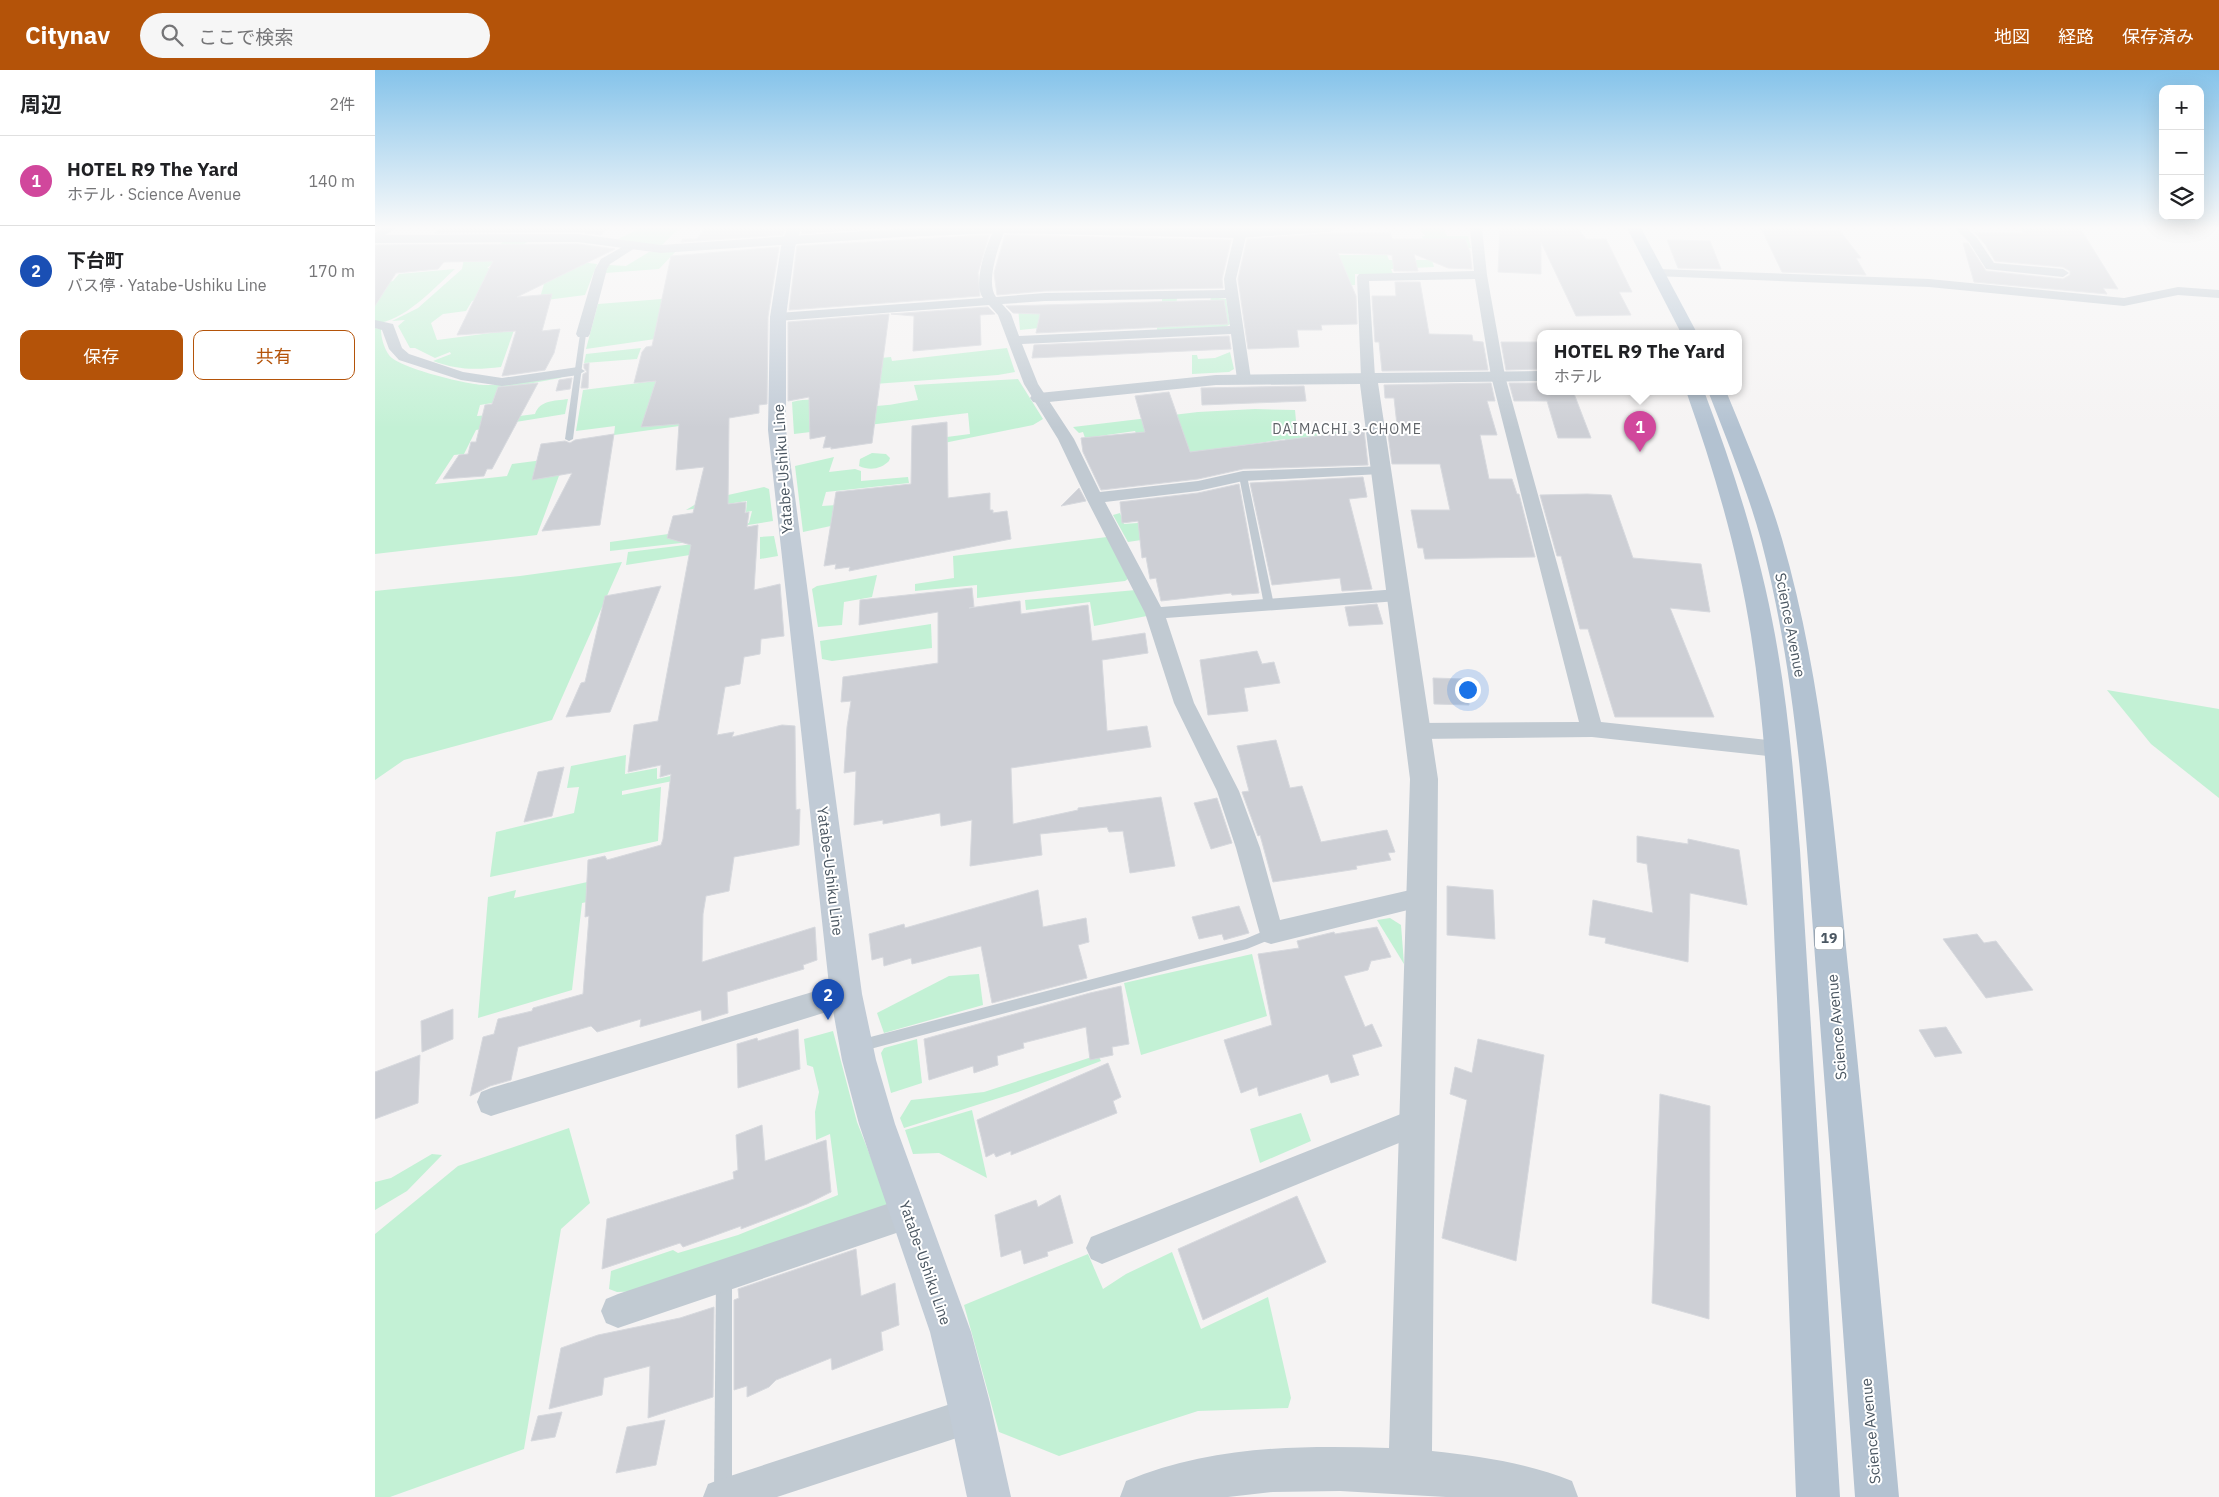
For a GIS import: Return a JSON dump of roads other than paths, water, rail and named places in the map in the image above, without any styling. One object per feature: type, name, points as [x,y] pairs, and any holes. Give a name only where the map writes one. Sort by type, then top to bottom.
[{"type":"main road","name":"Yatabe-Ushiku Line","points":[[782,295],[778,317],[777,430],[782,482],[846,994],[855,1047],[869,1100],[943,1309],[972,1415],[989,1497]]},
{"type":"main road","points":[[1669,295],[1687,330]]},
{"type":"main road","name":"Science Avenue","points":[[1697,395],[1777,561],[1795,643],[1814,782],[1850,1160],[1877,1497]]},
{"type":"main road","name":"Science Avenue","points":[[1718,395],[1745,496],[1748,558],[1763,636],[1777,749],[1801,1143],[1819,1497]]},
{"type":"street","points":[[583,334],[594,295]]},
{"type":"street","points":[[987,295],[1004,314],[1013,340],[1039,398],[1066,439],[1094,498],[1155,613],[1184,703],[1228,791],[1248,848],[1271,933],[1423,897]]},
{"type":"street","points":[[778,317],[1045,297],[1194,295]]},
{"type":"street","points":[[1231,295],[1244,379]]},
{"type":"street","points":[[1364,295],[1368,378],[1390,522],[1398,595],[1424,779],[1410,1470]]},
{"type":"street","points":[[1484,295],[1498,376],[1592,729]]},
{"type":"street","points":[[2049,295],[2125,302],[2161,295]]},
{"type":"street","points":[[375,324],[388,327],[396,349],[404,357],[461,376],[502,382],[578,371]]},
{"type":"street","points":[[1013,340],[1235,330]]},
{"type":"street","points":[[1039,398],[1189,382],[1244,379],[1537,376]]},
{"type":"street","points":[[1094,498],[1198,486],[1243,476],[1381,469]]},
{"type":"street","points":[[1155,613],[1398,595]]},
{"type":"street","points":[[1418,731],[1592,729],[1777,749]]},
{"type":"street","points":[[491,1102],[846,994]]},
{"type":"street","points":[[1102,1248],[1416,1122]]},
{"type":"street","points":[[618,1311],[908,1213]]},
{"type":"street","points":[[722,1497],[972,1415]]},
{"type":"street","points":[[1142,1497],[1233,1474],[1313,1469],[1410,1470],[1465,1476],[1527,1488],[1556,1497]]},
{"type":"lane","points":[[569,439],[583,334]]},
{"type":"lane","points":[[1243,476],[1269,604]]},
{"type":"lane","points":[[855,1047],[1247,944],[1271,933]]},
{"type":"lane","points":[[722,1497],[725,1276]]},
{"type":"place","name":"HOTEL R9 The Yard","points":[[1640,452]]},
{"type":"place","name":"下台町","points":[[828,1020]]},
{"type":"district","name":"DAIMACHI 3-CHOME","points":[[1347,429]]}]
